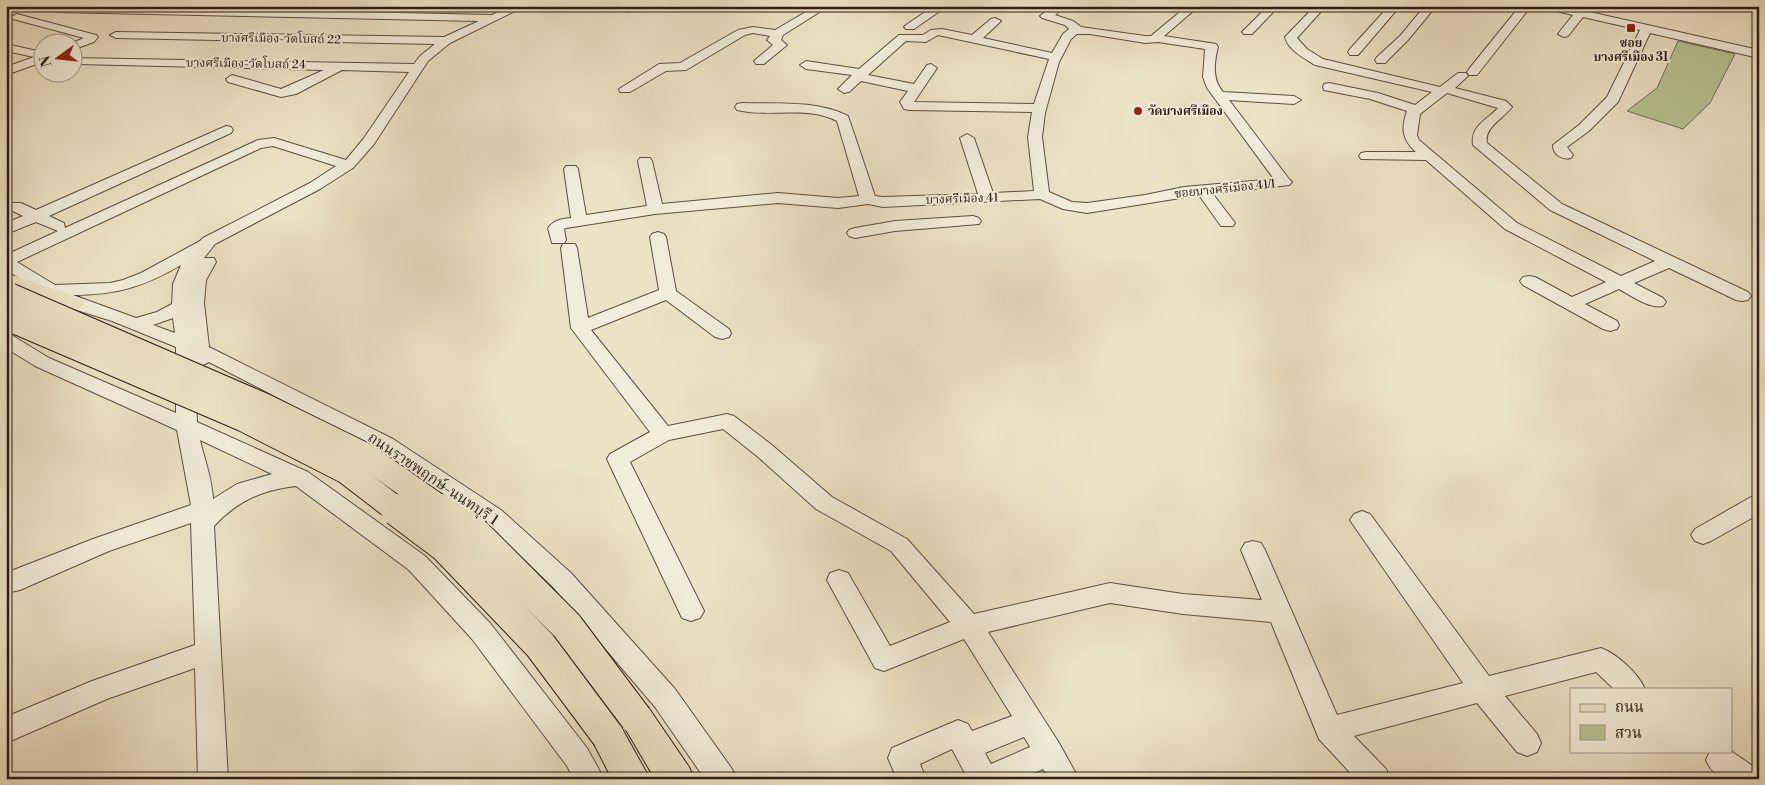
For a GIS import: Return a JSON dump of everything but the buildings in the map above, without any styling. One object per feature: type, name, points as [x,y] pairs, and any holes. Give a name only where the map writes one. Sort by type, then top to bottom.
[{"type":"main road","points":[[6,279],[73,303]]},
{"type":"main road","name":"ถนนราชพฤกษ์-นนทบุรี 1","points":[[6,294],[264,406],[366,456],[471,530],[567,626],[622,727],[632,779]]},
{"type":"main road","name":"ถนนราชพฤกษ์-นนทบุรี 1","points":[[6,317],[244,420],[346,471],[445,546],[540,645],[676,779]]},
{"type":"street","points":[[51,290],[105,288],[127,284],[144,278],[348,166],[369,141],[416,68],[424,59],[446,41],[520,6]]},
{"type":"street","points":[[760,61],[781,45],[773,40],[778,36],[777,34],[824,6]]},
{"type":"street","points":[[926,6],[940,8]]},
{"type":"street","points":[[1061,6],[1046,16],[1069,22],[1078,31]]},
{"type":"street","points":[[1042,194],[1035,138],[1054,57],[1065,38],[1078,31],[1150,40],[1157,38],[1168,26],[1194,6]]},
{"type":"street","points":[[1248,32],[1274,6]]},
{"type":"street","points":[[1321,6],[1291,37],[1292,41],[1308,56],[1329,64],[1501,104],[1505,107],[1504,110],[1480,130],[1478,138],[1480,144],[1556,207],[1742,296]]},
{"type":"street","points":[[1354,52],[1395,6]]},
{"type":"street","points":[[1381,60],[1404,38],[1431,6]]},
{"type":"street","points":[[1526,6],[1467,74],[1413,113],[1410,135],[1413,142],[1427,156],[1511,226],[1657,302]]},
{"type":"street","points":[[1548,6],[1580,14],[1620,18],[1646,29],[1759,54]]},
{"type":"street","points":[[910,27],[940,8]]},
{"type":"street","points":[[56,9],[192,9],[495,18]]},
{"type":"street","points":[[110,61],[192,9]]},
{"type":"street","points":[[1564,34],[1580,14]]},
{"type":"street","points":[[16,17],[73,32]]},
{"type":"street","points":[[974,40],[995,21]]},
{"type":"street","points":[[793,24],[812,29]]},
{"type":"street","points":[[1566,155],[1560,150],[1560,145],[1584,128],[1613,99],[1646,29]]},
{"type":"street","points":[[625,89],[663,67],[682,67],[742,32],[753,30],[777,34]]},
{"type":"street","points":[[844,89],[902,37],[926,39],[939,32],[1054,57]]},
{"type":"street","points":[[82,34],[92,37],[90,40],[82,43]]},
{"type":"street","name":"บางศรีเมือง-วัดโบสถ์ 22","points":[[116,35],[446,41]]},
{"type":"street","name":"ซอยบางศรีเมือง 41/1","points":[[1042,194],[1069,206],[1086,208],[1203,190],[1284,182],[1218,96],[1209,77],[1209,60],[1212,47],[1157,38]]},
{"type":"street","points":[[6,47],[32,54]]},
{"type":"street","name":"บางศรีเมือง-วัดโบสถ์ 24","points":[[82,60],[416,68]]},
{"type":"street","points":[[6,71],[32,61]]},
{"type":"street","points":[[806,65],[860,74],[888,84],[917,88]]},
{"type":"street","points":[[232,79],[281,93],[291,91],[339,66]]},
{"type":"street","points":[[931,68],[907,102],[910,106],[1041,108]]},
{"type":"street","points":[[1329,87],[1373,96],[1417,110]]},
{"type":"street","points":[[1218,96],[1294,100]]},
{"type":"street","points":[[742,107],[822,111],[839,116],[842,119],[868,199]]},
{"type":"street","points":[[205,123],[252,138]]},
{"type":"street","points":[[6,229],[226,130]]},
{"type":"street","points":[[967,138],[987,198]]},
{"type":"street","points":[[6,262],[258,144],[274,142],[348,166]]},
{"type":"street","points":[[153,148],[194,164]]},
{"type":"street","points":[[1366,156],[1427,156]]},
{"type":"street","points":[[645,161],[648,210],[668,293],[722,333]]},
{"type":"street","points":[[571,169],[579,221]]},
{"type":"street","points":[[92,174],[138,190]]},
{"type":"street","points":[[1203,190],[1227,223]]},
{"type":"street","name":"บางศรีเมือง 41","points":[[580,328],[564,244],[557,226],[648,210],[778,198],[799,201],[838,202],[868,199],[883,202],[1042,194]]},
{"type":"street","points":[[190,352],[197,280],[209,260],[222,247],[288,200]]},
{"type":"street","points":[[15,206],[58,226]]},
{"type":"street","points":[[855,233],[895,226],[973,221]]},
{"type":"street","points":[[209,241],[190,264],[182,284],[181,307],[190,352],[196,429],[213,779]]},
{"type":"street","name":"ถนนราชพฤกษ์-นนทบุรี 1","points":[[6,262],[73,303],[130,322],[190,352],[299,400],[385,444],[494,516],[562,580],[665,698],[722,779]]},
{"type":"street","points":[[1571,304],[1668,262]]},
{"type":"street","points":[[1529,281],[1610,325]]},
{"type":"street","points":[[663,434],[580,328],[668,293]]},
{"type":"street","points":[[79,368],[104,358],[120,346],[129,333],[130,322],[163,316],[181,307]]},
{"type":"street","points":[[6,340],[47,364],[230,444],[300,478],[417,563],[481,631],[577,757],[590,779]]},
{"type":"street","points":[[47,364],[109,371],[146,370],[190,352]]},
{"type":"street","points":[[230,444],[238,428],[255,413],[273,405],[299,400]]},
{"type":"street","points":[[691,611],[618,459],[663,434],[727,421],[765,451],[824,503],[899,545],[969,626],[991,656],[1065,779]]},
{"type":"street","points":[[6,583],[11,583],[101,545],[200,509],[215,509],[235,494],[253,485],[279,479],[300,478]]},
{"type":"street","points":[[1702,535],[1759,503]]},
{"type":"street","points":[[1362,520],[1483,690],[1527,743]]},
{"type":"street","points":[[1253,550],[1329,730],[1376,779]]},
{"type":"street","points":[[839,580],[884,660],[969,626],[1110,593],[1184,604],[1279,612]]},
{"type":"street","points":[[6,730],[102,688],[122,683],[207,652]]},
{"type":"street","points":[[1329,730],[1601,659],[1631,688]]},
{"type":"street","points":[[966,747],[1030,721]]},
{"type":"street","points":[[912,779],[902,758],[958,733],[984,779]]},
{"type":"street","points":[[990,779],[1049,752]]},
{"type":"street","points":[[1720,760],[1747,779]]},
{"type":"green space","points":[[1678,41],[1735,54],[1710,103],[1683,129],[1627,111],[1657,88]]},
{"type":"place","name":"ซอย บางศรีเมือง 31","points":[[1631,28]]},
{"type":"place","name":"วัดบางศรีเมือง","points":[[1138,111]]}]
